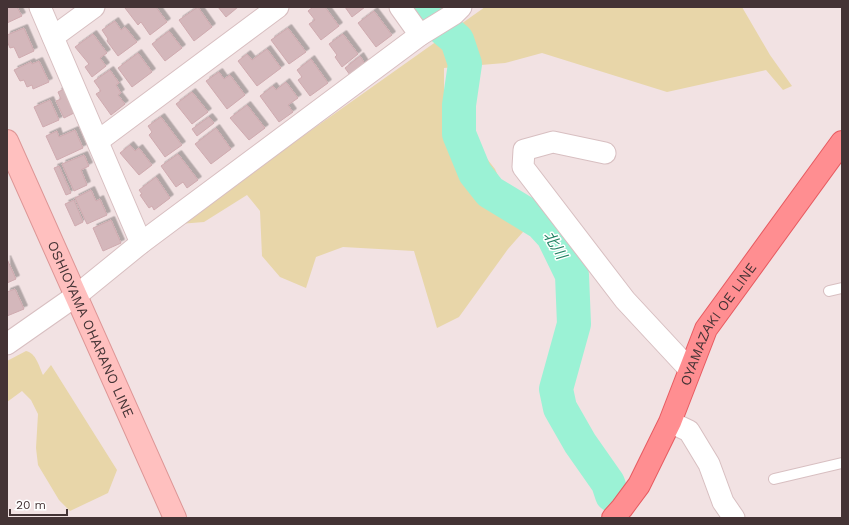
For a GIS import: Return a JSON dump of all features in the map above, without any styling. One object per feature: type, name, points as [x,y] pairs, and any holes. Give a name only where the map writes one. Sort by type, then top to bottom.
[{"type":"main road","name":"OSHIOYAMA OHARANO LINE","points":[[7,141],[77,295],[175,518]]},
{"type":"main road","name":"OYAMAZAKI OE LINE","points":[[613,518],[639,485],[670,422],[706,329],[842,142]]},
{"type":"street","points":[[40,7],[141,243]]},
{"type":"street","points":[[53,37],[94,7]]},
{"type":"street","points":[[98,141],[278,7]]},
{"type":"street","points":[[400,7],[420,35]]},
{"type":"street","points":[[7,344],[77,295],[141,243],[420,35],[458,10]]},
{"type":"street","points":[[605,153],[553,142],[524,150],[523,167],[625,300],[690,370]]},
{"type":"street","points":[[670,422],[689,431],[708,464],[723,502],[734,518]]},
{"type":"lane","points":[[829,291],[842,288]]},
{"type":"lane","points":[[774,479],[842,463]]},
{"type":"shaded area","points":[[485,7],[742,7],[770,55],[792,86],[783,90],[766,70],[667,92],[542,53],[505,63],[444,68],[444,104],[495,169],[523,232],[508,249],[459,317],[437,328],[414,251],[343,247],[316,257],[306,288],[280,277],[262,256],[260,211],[247,195],[204,222],[179,224]]},
{"type":"shaded area","points":[[26,351],[35,357],[43,375],[51,365],[117,470],[108,493],[70,511],[59,500],[38,465],[36,448],[38,414],[31,400],[22,391],[7,402],[7,361]]},
{"type":"building","points":[[7,7],[17,7],[22,16],[7,23]]},
{"type":"building","points":[[156,7],[167,22],[150,35],[141,22],[138,25],[125,8]]},
{"type":"building","points":[[198,7],[212,27],[194,41],[179,20]]},
{"type":"building","points":[[218,7],[238,7],[226,17]]},
{"type":"building","points":[[313,7],[325,7],[339,26],[321,40],[309,24],[315,20],[308,11]]},
{"type":"building","points":[[345,7],[365,7],[352,17]]},
{"type":"building","points":[[374,11],[392,35],[376,47],[358,23]]},
{"type":"building","points":[[115,21],[121,30],[125,27],[137,42],[118,56],[107,41],[108,39],[102,30]]},
{"type":"building","points":[[24,28],[34,51],[19,58],[14,47],[10,48],[7,41],[7,35]]},
{"type":"building","points":[[288,28],[306,52],[289,64],[271,40]]},
{"type":"building","points":[[169,31],[182,48],[165,61],[152,44]]},
{"type":"building","points":[[93,34],[107,53],[100,58],[106,66],[92,77],[85,67],[89,64],[75,47]]},
{"type":"building","points":[[343,34],[358,54],[342,67],[335,57],[337,55],[329,44]]},
{"type":"building","points":[[267,49],[281,68],[257,86],[238,61],[247,54],[252,60]]},
{"type":"building","points":[[138,53],[152,72],[132,87],[118,68]]},
{"type":"building","points":[[360,56],[365,64],[350,75],[345,68]]},
{"type":"building","points":[[311,59],[328,83],[310,96],[298,80],[302,77],[297,70]]},
{"type":"building","points":[[39,61],[49,82],[33,89],[32,85],[27,87],[24,80],[20,81],[14,70],[31,62],[32,64]]},
{"type":"building","points":[[110,70],[119,83],[116,85],[121,93],[118,95],[125,104],[111,115],[96,94],[101,91],[94,81]]},
{"type":"building","points":[[219,72],[224,79],[230,75],[245,95],[227,109],[206,81]]},
{"type":"building","points":[[286,82],[298,98],[288,105],[293,112],[279,122],[260,96],[273,86],[276,90]]},
{"type":"building","points":[[66,88],[72,101],[69,102],[74,113],[64,118],[56,101],[61,99],[58,92]]},
{"type":"building","points":[[192,92],[208,112],[192,124],[176,104]]},
{"type":"building","points":[[50,100],[59,120],[43,127],[34,107]]},
{"type":"building","points":[[247,105],[265,128],[249,140],[230,118]]},
{"type":"building","points":[[161,117],[182,145],[165,157],[149,135],[152,132],[148,126]]},
{"type":"building","points":[[209,117],[214,123],[197,136],[192,129]]},
{"type":"building","points":[[216,128],[231,149],[211,164],[195,144]]},
{"type":"building","points":[[75,130],[83,148],[57,160],[46,136],[57,131],[59,137]]},
{"type":"building","points":[[130,145],[135,151],[139,148],[152,165],[139,175],[120,153]]},
{"type":"building","points":[[178,154],[198,180],[187,188],[183,182],[176,187],[161,166]]},
{"type":"building","points":[[84,155],[89,166],[81,170],[87,185],[74,191],[62,164]]},
{"type":"building","points":[[59,166],[71,193],[66,195],[54,168]]},
{"type":"building","points":[[156,177],[170,198],[154,210],[152,206],[149,208],[140,195],[142,194],[139,190]]},
{"type":"building","points":[[91,190],[96,201],[100,199],[107,215],[87,224],[75,198]]},
{"type":"building","points":[[74,200],[83,222],[75,226],[65,204]]},
{"type":"building","points":[[111,220],[121,243],[103,251],[93,228]]},
{"type":"building","points":[[7,259],[16,279],[7,283]]},
{"type":"building","points":[[15,289],[24,309],[7,316],[7,292]]},
{"type":"waterway","name":"北川","points":[[423,7],[431,18],[457,40],[465,64],[459,105],[459,134],[475,173],[490,192],[541,223],[553,236],[572,275],[574,324],[556,389],[560,408],[580,443],[608,483],[612,495]]}]
